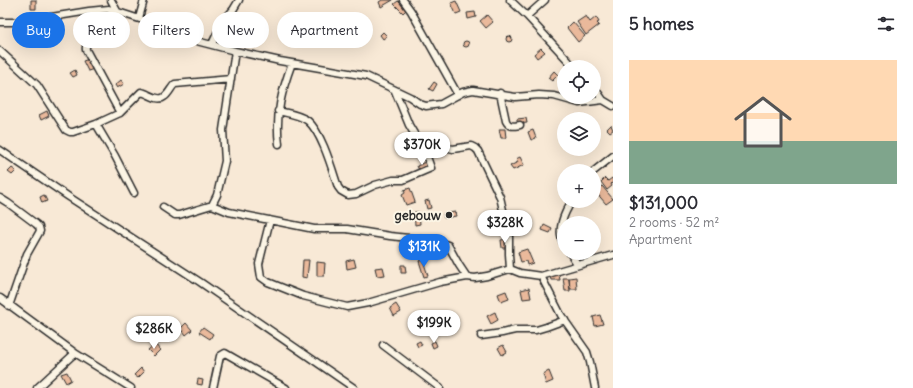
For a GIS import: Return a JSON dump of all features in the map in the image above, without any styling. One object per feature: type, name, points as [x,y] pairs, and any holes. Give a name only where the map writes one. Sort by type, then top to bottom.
[{"type":"street","points":[[111,0],[115,11]]},
{"type":"street","points":[[141,12],[144,0]]},
{"type":"street","points":[[231,12],[239,0]]},
{"type":"street","points":[[403,0],[411,11],[458,95]]},
{"type":"street","points":[[510,0],[568,60]]},
{"type":"street","points":[[527,16],[545,0]]},
{"type":"street","points":[[0,22],[20,22],[102,9],[138,18]]},
{"type":"street","points":[[115,11],[90,38],[85,47],[120,114]]},
{"type":"street","points":[[204,42],[212,44]]},
{"type":"street","points":[[225,48],[292,63],[366,76],[426,106],[441,104],[458,95],[473,90],[515,97],[539,95],[554,96],[579,104],[603,100]]},
{"type":"street","points":[[0,51],[36,85],[66,130],[70,132],[96,124],[120,114],[142,92],[162,98],[175,84],[231,79]]},
{"type":"street","points":[[212,205],[222,177],[225,161],[223,130],[235,51]]},
{"type":"street","points":[[279,144],[277,132],[278,112],[284,84],[292,63]]},
{"type":"street","points":[[278,112],[291,114],[308,120],[318,135],[338,187],[341,191],[348,195],[356,194],[375,185],[387,181],[403,180],[431,168],[426,154],[409,125],[395,91]]},
{"type":"street","points":[[500,94],[508,125],[520,125]]},
{"type":"street","points":[[601,97],[613,106]]},
{"type":"street","points":[[96,124],[115,156],[134,194]]},
{"type":"street","points":[[426,154],[445,147],[454,149],[471,146],[478,151],[500,198],[509,236],[510,269]]},
{"type":"street","points":[[0,150],[69,197],[200,282],[354,388]]},
{"type":"street","points":[[601,165],[613,156]]},
{"type":"street","points":[[0,198],[36,224],[40,231],[27,254],[9,306]]},
{"type":"street","points":[[163,207],[175,215],[179,215],[212,205],[229,212],[314,229],[347,229],[441,242],[448,244],[467,277]]},
{"type":"street","points":[[270,220],[259,264],[261,277],[268,282],[303,296],[347,307],[368,303],[440,282],[467,277],[475,278],[486,276],[510,269],[541,276],[613,254]]},
{"type":"street","points":[[575,260],[578,265]]},
{"type":"street","points":[[541,276],[565,320],[587,352],[595,388]]},
{"type":"street","points":[[0,298],[75,353],[130,388]]},
{"type":"street","points":[[481,336],[516,330],[536,330],[565,320]]},
{"type":"street","points":[[383,344],[440,388]]},
{"type":"street","points":[[37,388],[75,353]]},
{"type":"street","points":[[213,388],[220,356],[225,353],[286,388]]},
{"type":"building","points":[[31,0],[36,0],[36,9],[31,9]]},
{"type":"building","points":[[382,0],[393,0],[381,7],[379,2]]},
{"type":"building","points":[[398,1],[407,9],[403,13],[394,4]]},
{"type":"building","points":[[456,1],[461,12],[456,14],[451,3]]},
{"type":"building","points":[[475,12],[476,17],[468,19],[467,13]]},
{"type":"building","points":[[487,15],[493,22],[486,28],[480,21]]},
{"type":"building","points":[[586,16],[590,22],[596,17],[599,25],[586,35],[577,22]]},
{"type":"building","points":[[573,22],[585,36],[578,42],[567,28]]},
{"type":"building","points":[[383,32],[387,36],[383,39],[380,35]]},
{"type":"building","points":[[509,36],[512,39],[509,42],[506,39]]},
{"type":"building","points":[[466,41],[469,44],[466,47],[463,44]]},
{"type":"building","points":[[541,48],[545,52],[537,58],[534,54]]},
{"type":"building","points":[[89,59],[94,69],[88,71],[83,61]]},
{"type":"building","points":[[75,70],[77,75],[73,77],[70,73]]},
{"type":"building","points":[[554,71],[557,74],[552,81],[548,78]]},
{"type":"building","points":[[121,80],[124,84],[117,88],[115,85]]},
{"type":"building","points":[[434,82],[437,84],[433,91],[429,89]]},
{"type":"building","points":[[47,111],[49,116],[41,120],[39,115]]},
{"type":"building","points":[[526,118],[527,123],[517,124],[517,119]]},
{"type":"building","points":[[611,125],[613,130],[610,132],[607,129]]},
{"type":"building","points":[[499,129],[505,129],[506,138],[501,138]]},
{"type":"building","points":[[533,130],[536,138],[531,140],[528,132]]},
{"type":"building","points":[[520,157],[524,165],[513,170],[510,166],[518,162],[516,159]]},
{"type":"building","points":[[425,162],[426,166],[419,170],[417,166]]},
{"type":"building","points":[[12,168],[16,171],[12,175],[8,172]]},
{"type":"building","points":[[605,178],[608,181],[612,178],[613,179],[611,184],[612,186],[607,190],[601,182]]},
{"type":"building","points":[[602,186],[613,199],[606,204],[601,198]]},
{"type":"building","points":[[410,188],[415,202],[406,205],[402,195],[405,193],[404,190]]},
{"type":"building","points":[[44,195],[47,201],[42,203],[40,197]]},
{"type":"building","points":[[429,200],[431,208],[427,209],[425,201]]},
{"type":"building","points":[[414,212],[419,212],[420,224],[415,225]]},
{"type":"building","name":"gebouw","points":[[455,212],[456,216],[444,218],[443,214]]},
{"type":"building","points":[[493,219],[499,219],[499,224],[493,224]]},
{"type":"building","points":[[544,225],[552,229],[550,233],[542,230]]},
{"type":"building","points":[[507,239],[508,248],[502,248],[501,240]]},
{"type":"building","points":[[527,249],[533,263],[527,265],[526,261],[521,262],[518,252]]},
{"type":"building","points":[[354,259],[356,267],[347,269],[346,261]]},
{"type":"building","points":[[303,260],[309,260],[307,278],[302,277]]},
{"type":"building","points":[[423,260],[428,276],[424,277],[419,261]]},
{"type":"building","points":[[317,262],[325,263],[324,276],[317,276]]},
{"type":"building","points":[[401,265],[405,265],[406,273],[401,273]]},
{"type":"building","points":[[383,267],[385,275],[377,276],[375,268]]},
{"type":"building","points":[[559,275],[560,280],[551,280],[550,276]]},
{"type":"building","points":[[576,277],[577,289],[570,289],[569,278]]},
{"type":"building","points":[[563,278],[569,278],[570,291],[565,291]]},
{"type":"building","points":[[529,288],[531,298],[523,299],[521,290]]},
{"type":"building","points":[[506,291],[509,299],[501,302],[498,294]]},
{"type":"building","points":[[396,304],[401,312],[394,316],[390,308]]},
{"type":"building","points":[[495,312],[498,320],[491,324],[487,316]]},
{"type":"building","points":[[600,315],[603,324],[595,326],[593,317]]},
{"type":"building","points":[[186,323],[192,330],[186,335],[181,328]]},
{"type":"building","points":[[203,327],[213,334],[210,339],[199,332]]},
{"type":"building","points":[[420,341],[422,345],[418,347],[416,343]]},
{"type":"building","points":[[435,341],[437,346],[433,348],[431,343]]},
{"type":"building","points":[[155,344],[160,350],[154,356],[148,350]]},
{"type":"building","points":[[503,345],[507,352],[502,355],[498,348]]},
{"type":"building","points":[[141,368],[144,372],[138,378],[134,375]]},
{"type":"building","points":[[549,371],[553,381],[546,384],[543,374]]},
{"type":"building","points":[[67,372],[71,380],[66,383],[61,374]]},
{"type":"building","points":[[198,379],[203,380],[202,385],[197,384]]},
{"type":"place","name":"gebouw","points":[[449,215]]}]
